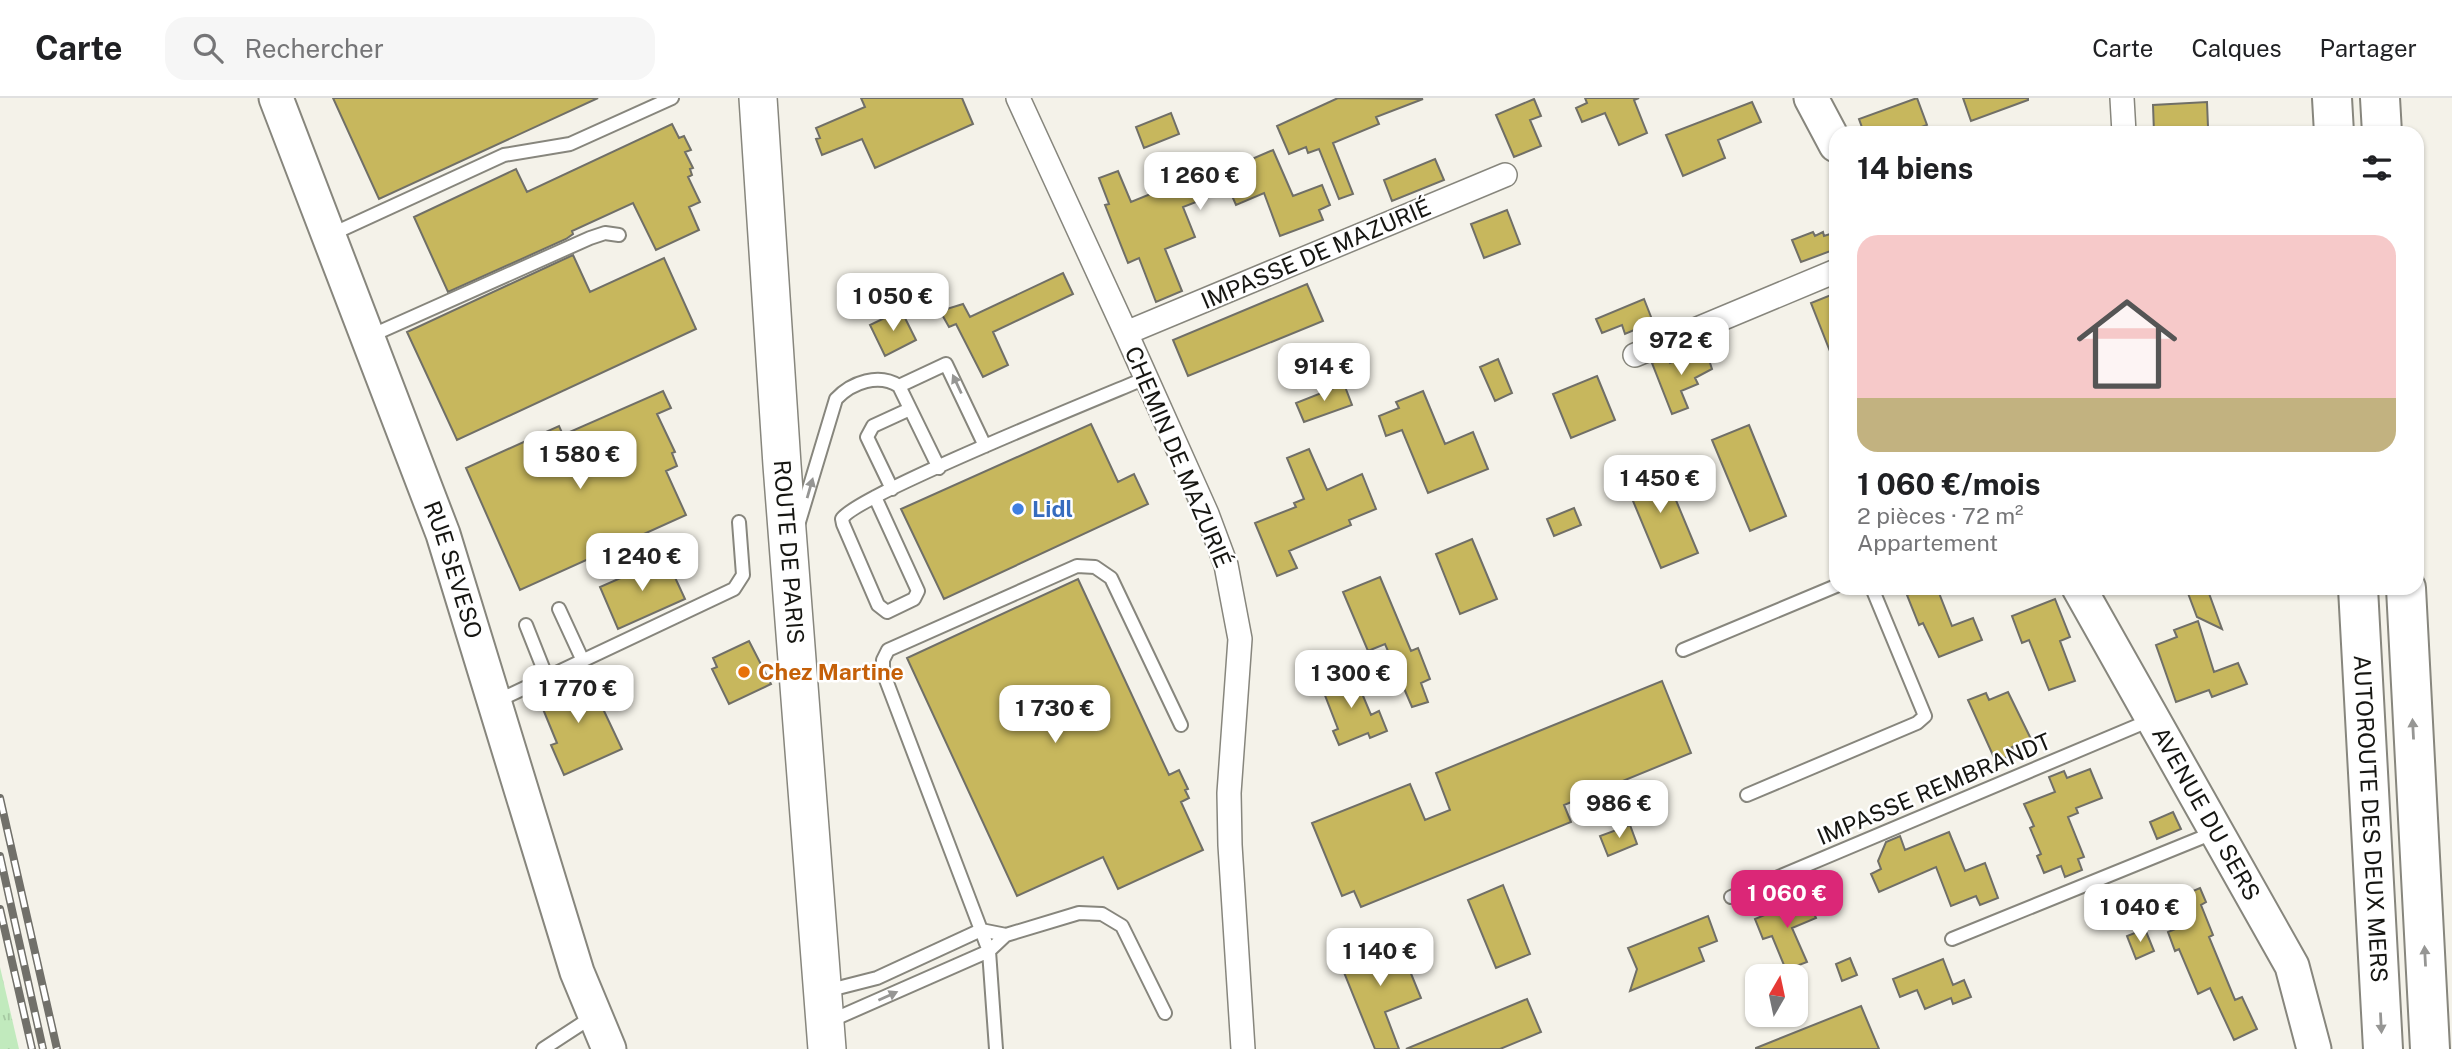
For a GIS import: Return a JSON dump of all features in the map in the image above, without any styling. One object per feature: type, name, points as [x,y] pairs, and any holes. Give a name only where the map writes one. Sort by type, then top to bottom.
[{"type":"highway","points":[[2332,98],[2334,126]]},
{"type":"highway","points":[[2380,98],[2382,126]]},
{"type":"highway","name":"AUTOROUTE DES DEUX MERS","points":[[2358,595],[2383,1049]]},
{"type":"highway","name":"AUTOROUTE DES DEUX MERS","points":[[2406,595],[2430,1049]]},
{"type":"main road","name":"ROUTE DE PARIS","points":[[758,98],[789,553],[826,1021]]},
{"type":"street","name":"RUE SEVESO","points":[[276,98],[443,534],[569,946],[609,1049]]},
{"type":"street","name":"CHEMIN DE MAZURIÉ","points":[[1018,98],[1146,377],[1207,514],[1226,565],[1240,639],[1229,793],[1243,1049]]},
{"type":"street","points":[[1811,98],[1829,132]]},
{"type":"street","points":[[2122,98],[2124,126]]},
{"type":"street","name":"IMPASSE DE MAZURIÉ","points":[[1126,334],[1505,175]]},
{"type":"street","points":[[1635,355],[1829,274]]},
{"type":"street","name":"AVENUE DU SERS","points":[[2083,595],[2292,966],[2314,1049]]},
{"type":"lane","points":[[329,235],[504,155],[570,144],[672,98]]},
{"type":"lane","points":[[368,337],[590,238],[605,233],[619,235]]},
{"type":"lane","points":[[789,553],[836,399],[850,387],[877,379],[899,386],[946,363],[985,446]]},
{"type":"lane","points":[[875,497],[918,591],[914,599],[887,612],[878,605],[842,519],[850,508],[1146,377]]},
{"type":"lane","points":[[899,386],[939,468]]},
{"type":"lane","points":[[892,489],[867,437],[873,426],[910,409]]},
{"type":"lane","points":[[496,701],[738,584],[743,575],[738,522]]},
{"type":"lane","points":[[996,1049],[989,951],[883,672],[883,660],[888,650],[1077,566],[1095,567],[1111,578],[1181,725]]},
{"type":"lane","points":[[1683,650],[1829,589]]},
{"type":"lane","points":[[1747,795],[1917,723],[1925,716],[1875,595]]},
{"type":"lane","points":[[559,609],[583,660]]},
{"type":"lane","points":[[526,625],[547,678]]},
{"type":"lane","name":"IMPASSE REMBRANDT","points":[[1731,897],[2153,719]]},
{"type":"lane","points":[[1952,939],[2217,831]]},
{"type":"lane","points":[[826,1021],[989,951],[1006,935],[1079,913],[1102,914],[1122,926],[1165,1013]]},
{"type":"lane","points":[[826,1021],[877,978],[981,930],[1006,935]]},
{"type":"lane","points":[[542,1049],[595,1015]]},
{"type":"green space","points":[[0,967],[19,1049],[0,1049]]},
{"type":"building","points":[[333,98],[598,98],[379,199]]},
{"type":"building","points":[[861,98],[962,98],[973,124],[875,168],[862,139],[822,155],[816,139],[820,138],[816,128],[865,107]]},
{"type":"building","points":[[1338,98],[1423,99],[1376,117],[1379,124],[1333,143],[1353,194],[1339,199],[1319,149],[1308,153],[1306,147],[1289,154],[1277,126]]},
{"type":"building","points":[[1585,98],[1639,98],[1634,100],[1647,133],[1619,145],[1605,113],[1582,122],[1576,108],[1587,103]]},
{"type":"building","points":[[1917,98],[1927,125],[1862,126],[1859,119]]},
{"type":"building","points":[[1963,98],[2028,98],[2028,100],[1971,121]]},
{"type":"building","points":[[1534,99],[1541,116],[1530,120],[1541,146],[1514,157],[1496,115]]},
{"type":"building","points":[[1752,102],[1761,122],[1718,140],[1725,158],[1683,176],[1666,135]]},
{"type":"building","points":[[2207,102],[2208,126],[2154,126],[2153,105]]},
{"type":"building","points":[[1171,113],[1179,134],[1144,148],[1136,127]]},
{"type":"building","points":[[672,124],[679,138],[684,136],[691,150],[685,152],[693,168],[690,169],[692,175],[688,177],[700,202],[689,207],[699,230],[656,250],[633,203],[572,231],[573,234],[566,239],[448,292],[414,217],[516,169],[527,192]]},
{"type":"building","points":[[1273,150],[1293,196],[1322,185],[1330,205],[1319,210],[1323,220],[1280,236],[1264,193],[1236,205],[1229,189],[1183,207],[1195,237],[1165,249],[1182,291],[1156,302],[1139,258],[1128,263],[1105,205],[1109,204],[1099,178],[1118,171],[1131,202],[1190,178],[1187,172],[1203,165],[1208,178]]},
{"type":"building","points":[[1435,159],[1444,180],[1392,201],[1384,180]]},
{"type":"building","points":[[1507,210],[1520,244],[1484,258],[1471,224]]},
{"type":"building","points":[[1813,232],[1815,236],[1823,232],[1824,236],[1829,234],[1829,252],[1801,262],[1792,240]]},
{"type":"building","points":[[573,255],[590,292],[664,258],[696,329],[457,440],[407,332]]},
{"type":"building","points":[[1063,273],[1073,294],[993,332],[1008,365],[983,377],[956,324],[949,327],[940,311],[963,304],[970,317]]},
{"type":"building","points":[[1307,284],[1323,321],[1188,376],[1173,340]]},
{"type":"building","points":[[1829,296],[1829,349],[1811,303]]},
{"type":"building","points":[[1644,299],[1653,322],[1625,334],[1622,325],[1602,333],[1596,319]]},
{"type":"building","points":[[901,310],[916,340],[885,356],[870,325]]},
{"type":"building","points":[[1705,348],[1712,369],[1695,378],[1698,384],[1681,391],[1688,408],[1672,414],[1652,363],[1667,357],[1670,363]]},
{"type":"building","points":[[1498,359],[1512,393],[1495,401],[1480,367]]},
{"type":"building","points":[[1597,376],[1615,420],[1571,438],[1553,394]]},
{"type":"building","points":[[1344,384],[1352,405],[1304,422],[1296,403]]},
{"type":"building","points":[[663,391],[671,408],[657,414],[675,452],[672,453],[677,466],[666,471],[686,515],[520,590],[466,468],[559,426],[563,435]]},
{"type":"building","points":[[1423,391],[1445,444],[1473,432],[1488,469],[1428,493],[1402,430],[1386,436],[1379,416],[1399,408],[1396,402]]},
{"type":"building","points":[[1091,424],[1118,482],[1134,474],[1148,504],[944,599],[901,509]]},
{"type":"building","points":[[1749,425],[1786,516],[1750,531],[1712,440]]},
{"type":"building","points":[[1309,449],[1327,490],[1362,474],[1376,509],[1349,520],[1351,525],[1289,551],[1297,568],[1277,576],[1255,523],[1296,507],[1294,503],[1304,499],[1287,458]]},
{"type":"building","points":[[1660,462],[1698,553],[1661,568],[1623,477]]},
{"type":"building","points":[[1574,508],[1581,525],[1554,536],[1547,519]]},
{"type":"building","points":[[1472,539],[1497,599],[1460,614],[1436,554]]},
{"type":"building","points":[[666,558],[685,599],[618,629],[600,587]]},
{"type":"building","points":[[1380,577],[1411,651],[1418,648],[1430,679],[1421,683],[1428,702],[1412,707],[1385,644],[1368,651],[1343,592]]},
{"type":"building","points":[[1078,579],[1169,775],[1179,770],[1188,789],[1185,790],[1189,798],[1181,802],[1203,850],[1118,889],[1103,857],[1017,896],[907,658]]},
{"type":"building","points":[[1907,595],[1940,595],[1952,626],[1973,618],[1982,640],[1939,657],[1923,623],[1919,625]]},
{"type":"building","points":[[2189,595],[2210,595],[2222,629],[2197,617]]},
{"type":"building","points":[[2055,599],[2070,637],[2060,641],[2075,681],[2049,690],[2029,640],[2022,643],[2012,616]]},
{"type":"building","points":[[2198,621],[2214,672],[2238,663],[2247,684],[2212,697],[2209,690],[2176,702],[2156,645],[2177,637],[2174,630]]},
{"type":"building","points":[[749,641],[771,684],[729,704],[712,669],[717,667],[713,658]]},
{"type":"building","points":[[1353,672],[1371,715],[1379,711],[1387,731],[1370,738],[1368,733],[1339,745],[1333,731],[1338,729],[1321,685]]},
{"type":"building","points":[[587,675],[622,749],[564,775],[551,745],[557,743],[538,697]]},
{"type":"building","points":[[1662,681],[1691,753],[1564,805],[1571,822],[1361,907],[1354,891],[1342,896],[1312,823],[1410,784],[1425,820],[1450,810],[1436,773]]},
{"type":"building","points":[[2008,692],[2031,739],[2012,747],[2014,754],[1996,762],[1968,700],[1986,693],[1989,700]]},
{"type":"building","points":[[2090,769],[2102,798],[2076,808],[2078,813],[2068,817],[2084,857],[2078,859],[2082,870],[2065,877],[2061,866],[2044,873],[2037,856],[2041,854],[2030,828],[2034,826],[2024,804],[2055,792],[2049,777],[2064,771],[2067,778]]},
{"type":"building","points":[[2173,812],[2181,829],[2157,839],[2150,822]]},
{"type":"building","points":[[1630,825],[1637,844],[1608,856],[1600,836]]},
{"type":"building","points":[[1949,832],[1965,871],[1985,863],[1998,898],[1980,905],[1976,896],[1951,906],[1936,867],[1879,892],[1871,874],[1881,869],[1878,861],[1886,842],[1900,836],[1905,850]]},
{"type":"building","points":[[1503,885],[1530,954],[1496,968],[1468,900]]},
{"type":"building","points":[[2200,888],[2206,902],[2201,905],[2213,935],[2209,937],[2235,1000],[2242,997],[2257,1029],[2234,1040],[2210,988],[2198,994],[2179,949],[2175,951],[2168,932],[2178,928],[2169,901]]},
{"type":"building","points":[[1807,897],[1816,918],[1792,928],[1807,962],[1784,964],[1772,936],[1763,939],[1755,919]]},
{"type":"building","points":[[1708,916],[1717,941],[1699,948],[1704,961],[1630,991],[1637,969],[1628,948]]},
{"type":"building","points":[[2145,929],[2154,951],[2136,959],[2127,936]]},
{"type":"building","points":[[1396,937],[1421,998],[1385,1012],[1399,1049],[1375,1049],[1339,960]]},
{"type":"building","points":[[1850,958],[1857,975],[1842,981],[1836,964]]},
{"type":"building","points":[[1943,959],[1953,985],[1964,980],[1971,997],[1953,1004],[1951,998],[1925,1009],[1917,990],[1900,997],[1893,979]]},
{"type":"building","points":[[1527,999],[1541,1032],[1500,1049],[1406,1049]]},
{"type":"building","points":[[1861,1006],[1879,1049],[1756,1049],[1756,1048]]},
{"type":"railway","points":[[0,798],[57,1049]]},
{"type":"railway","points":[[0,856],[43,1049]]},
{"type":"railway","points":[[0,909],[32,1049]]},
{"type":"place","name":"Lidl","points":[[1018,509]]},
{"type":"place","name":"Chez Martine","points":[[744,672]]}]
